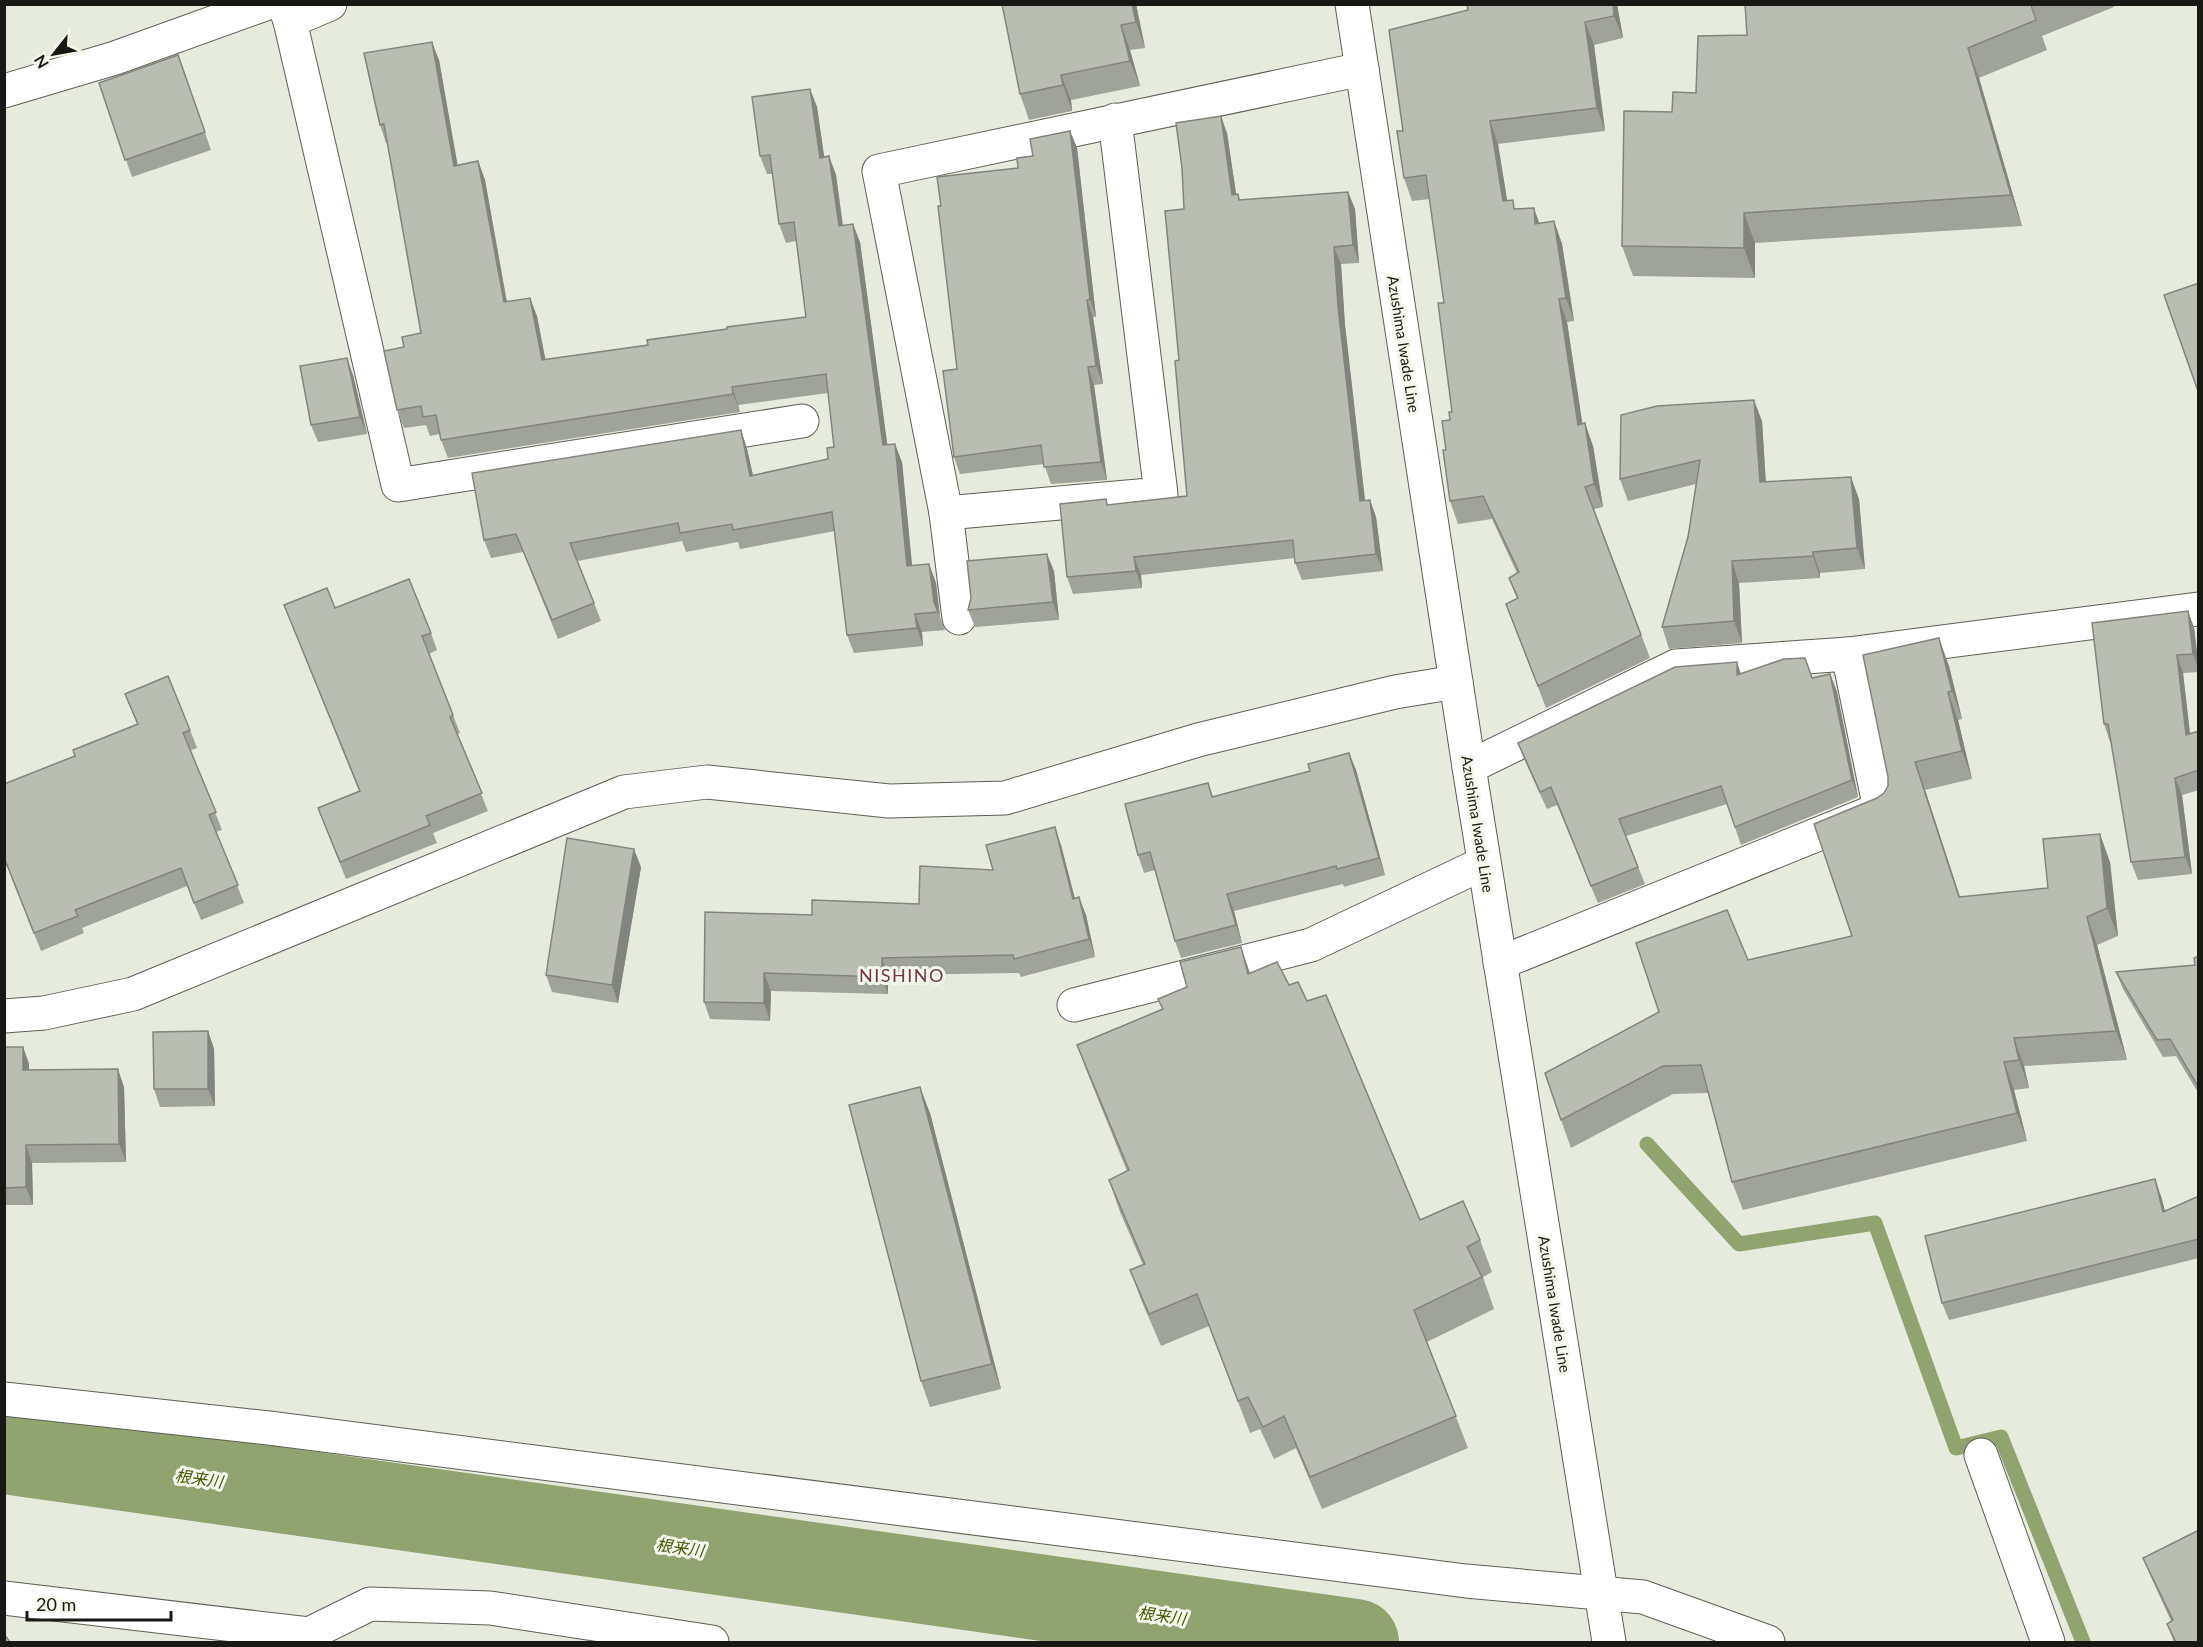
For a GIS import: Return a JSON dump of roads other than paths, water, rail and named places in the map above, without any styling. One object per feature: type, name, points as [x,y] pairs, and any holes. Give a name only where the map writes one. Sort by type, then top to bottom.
[{"type":"street","points":[[4,91],[280,10],[330,4]]},
{"type":"street","name":"Azushima Iwade Line","points":[[1352,4],[1484,863],[1606,1620]]},
{"type":"street","points":[[280,10],[398,485],[802,421]]},
{"type":"street","points":[[959,618],[946,513],[879,171],[1362,69]]},
{"type":"street","points":[[946,513],[1161,494],[1115,120]]},
{"type":"street","points":[[1469,767],[1676,666],[1848,654],[2199,609]]},
{"type":"street","points":[[1500,963],[1880,809],[1848,654]]},
{"type":"street","points":[[4,1016],[44,1013],[132,994],[624,792],[707,782],[889,801],[1005,798],[1198,740],[1395,692],[1456,682]]},
{"type":"street","points":[[1074,1005],[1311,945],[1484,863]]},
{"type":"street","points":[[4,1399],[269,1428],[1466,1581],[1606,1620],[1643,1597],[1768,1642]]},
{"type":"street","points":[[1981,1455],[2048,1642]]},
{"type":"street","points":[[4,1598],[305,1638],[370,1604],[490,1608],[712,1642]]},
{"type":"waterway","points":[[1647,1144],[1739,1244],[1875,1223],[1956,1448],[2001,1437],[2083,1642]]},
{"type":"waterway","name":"根来川","points":[[4,1451],[1356,1642]]},
{"type":"district","name":"NISHINO","points":[[902,975]]}]
